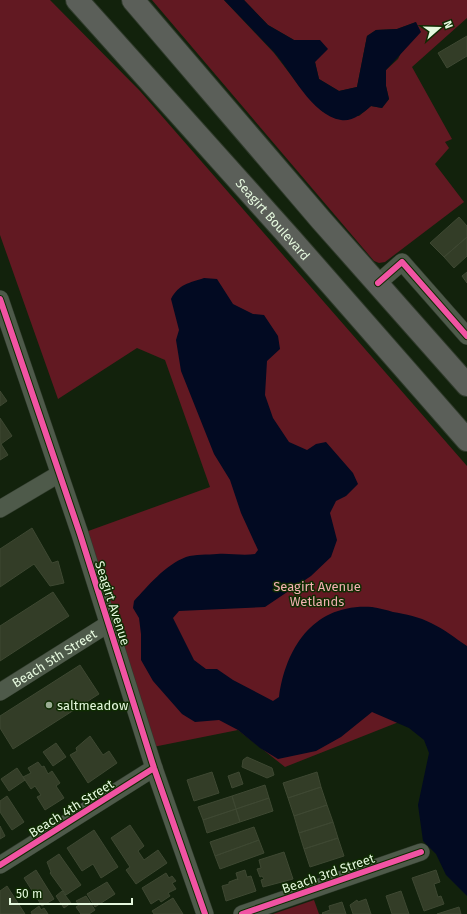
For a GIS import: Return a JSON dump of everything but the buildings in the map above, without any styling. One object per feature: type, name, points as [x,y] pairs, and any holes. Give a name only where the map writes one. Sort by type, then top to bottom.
[{"type":"main road","name":"Seagirt Boulevard","points":[[77,0],[292,240],[467,440]]},
{"type":"main road","points":[[133,0],[321,220],[467,385]]},
{"type":"street","points":[[378,283],[402,262],[467,336]]},
{"type":"street","name":"Seagirt Avenue","points":[[0,299],[59,474],[154,768],[205,914]]},
{"type":"street","points":[[0,509],[59,474]]},
{"type":"street","name":"Beach 5th Street","points":[[0,692],[108,624]]},
{"type":"street","name":"Beach 4th Street","points":[[0,865],[154,768]]},
{"type":"street","name":"Beach 3rd Street","points":[[242,914],[421,852]]},
{"type":"green space","name":"Seagirt Avenue Wetlands","points":[[0,0],[50,0],[140,91],[467,466],[467,695],[285,767],[238,730],[148,748],[80,534],[210,487],[165,360],[137,348],[58,399],[0,235]]},
{"type":"green space","points":[[152,0],[224,0],[274,53],[300,87],[323,112],[359,116],[371,106],[382,108],[389,99],[386,86],[386,70],[398,59],[416,22],[397,29],[376,30],[367,36],[357,87],[339,91],[319,79],[315,62],[320,40],[294,40],[268,25],[244,0],[467,0],[467,18],[412,67],[452,139],[445,142],[449,148],[435,164],[464,202],[385,262],[379,263],[374,261]]},
{"type":"green space","points":[[314,900],[319,914],[273,914]]},
{"type":"water","points":[[224,0],[244,0],[268,25],[294,40],[320,40],[328,49],[315,62],[319,79],[339,91],[357,87],[367,36],[376,30],[397,29],[416,22],[421,32],[386,70],[386,86],[389,99],[382,108],[371,106],[361,114],[349,120],[341,120],[320,110],[311,102],[273,51]]},
{"type":"water","points":[[204,278],[217,279],[233,304],[253,314],[264,315],[278,336],[280,349],[267,361],[265,395],[273,418],[289,442],[307,450],[316,444],[326,442],[353,473],[358,484],[346,496],[336,501],[330,513],[337,540],[331,557],[311,576],[265,607],[179,611],[173,618],[194,660],[206,669],[217,669],[233,680],[273,701],[279,697],[288,661],[296,645],[307,631],[319,620],[334,612],[352,608],[372,607],[412,616],[436,625],[467,646],[467,896],[446,875],[436,854],[423,841],[418,805],[429,753],[424,740],[409,728],[372,712],[341,737],[316,751],[278,759],[260,748],[238,730],[219,720],[195,722],[182,714],[153,681],[141,660],[141,634],[139,618],[133,608],[134,601],[157,576],[171,565],[186,557],[222,554],[250,555],[255,554],[258,550],[241,513],[230,480],[214,454],[181,371],[176,340],[179,330],[171,299],[181,287]]},
{"type":"cycle path","points":[[378,283],[402,262],[467,336]]},
{"type":"cycle path","points":[[0,299],[80,534],[154,768],[205,914]]},
{"type":"cycle path","points":[[0,865],[154,768]]},
{"type":"cycle path","points":[[242,914],[421,852]]},
{"type":"place","name":"saltmeadow","points":[[49,705]]}]
